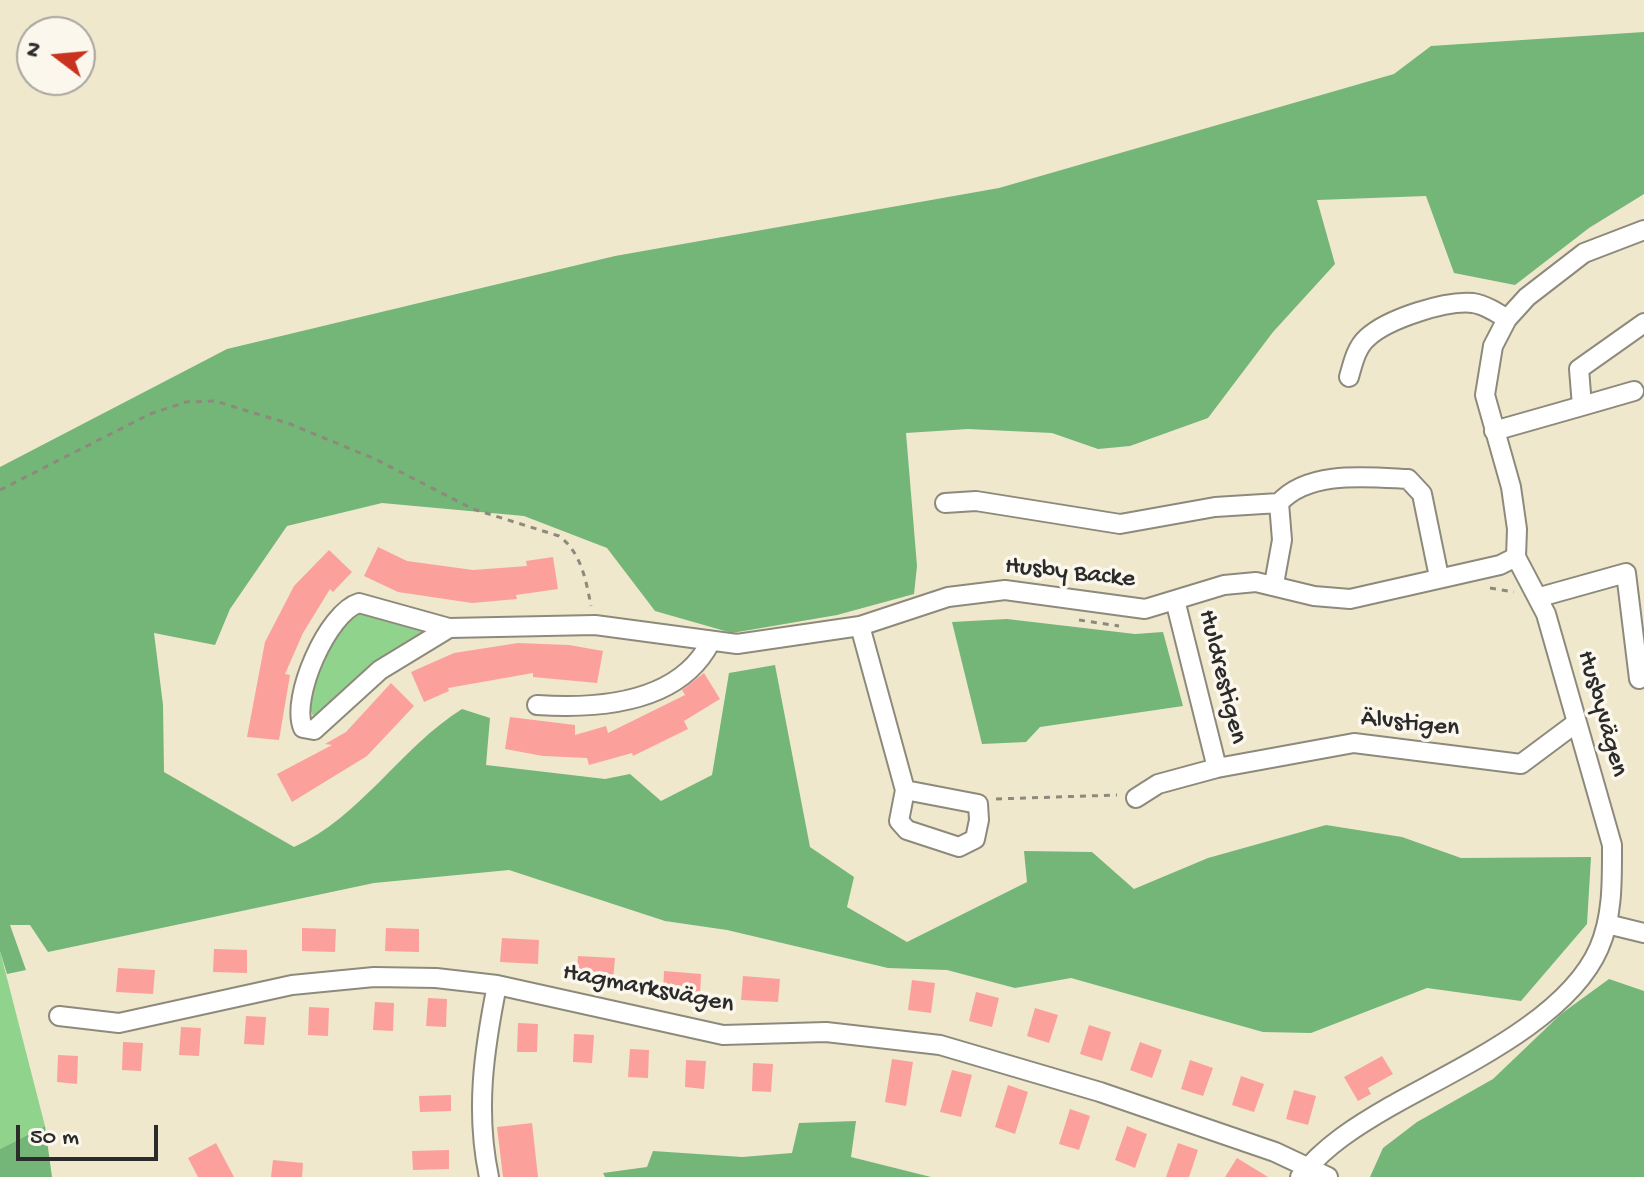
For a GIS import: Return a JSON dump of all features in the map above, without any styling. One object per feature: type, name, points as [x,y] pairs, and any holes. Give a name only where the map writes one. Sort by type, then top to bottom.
[{"type":"street","name":"Husbyvägen","points":[[1304,1172],[1370,1118],[1535,1023],[1564,995],[1598,951],[1607,924],[1612,884],[1612,845],[1540,597],[1516,557],[1517,529],[1511,487],[1485,395],[1487,369],[1507,319],[1548,279],[1584,253],[1644,230]]},
{"type":"street","points":[[1349,377],[1356,353],[1365,339],[1382,327],[1406,317],[1459,303],[1475,304],[1507,319]]},
{"type":"street","points":[[1582,406],[1577,378],[1583,363],[1644,323]]},
{"type":"street","points":[[1494,431],[1634,391]]},
{"type":"street","points":[[945,503],[976,501],[1120,524],[1215,507],[1279,503],[1288,493],[1302,487],[1352,477],[1408,479],[1422,494],[1439,577]]},
{"type":"street","points":[[1274,584],[1282,540],[1279,503]]},
{"type":"street","name":"Husby Backe","points":[[449,628],[380,670],[314,730],[303,728],[299,720],[301,704],[311,670],[329,630],[347,606],[359,603],[449,628],[595,625],[710,643],[737,644],[860,626],[948,597],[1005,590],[1145,609],[1224,585],[1274,584],[1314,596],[1350,599],[1500,565],[1516,557]]},
{"type":"street","points":[[1540,597],[1626,573],[1639,679]]},
{"type":"street","name":"Huldrestigen","points":[[1175,600],[1217,768]]},
{"type":"street","points":[[860,626],[905,790],[899,821],[907,830],[959,847],[975,839],[978,804],[905,790]]},
{"type":"street","points":[[537,705],[578,708],[618,703],[650,694],[696,666],[710,643]]},
{"type":"street","name":"Älvstigen","points":[[1136,798],[1158,784],[1217,768],[1354,743],[1521,764],[1576,723]]},
{"type":"street","points":[[1607,924],[1644,933]]},
{"type":"street","name":"Hagmarksvägen","points":[[59,1016],[119,1023],[292,985],[374,977],[436,978],[497,985],[723,1035],[826,1032],[940,1045],[1100,1092],[1304,1172],[1328,1177]]},
{"type":"street","points":[[489,1177],[480,1112],[497,985]]},
{"type":"path","points":[[0,490],[150,414],[186,402],[215,401],[290,424],[375,459],[473,509],[559,536],[569,543],[585,574],[595,625]]},
{"type":"path","points":[[978,804],[986,799],[1113,794],[1136,798]]},
{"type":"green space","points":[[1644,32],[1644,194],[1589,228],[1515,285],[1454,273],[1426,196],[1317,200],[1335,264],[1273,332],[1208,418],[1130,446],[1098,449],[1052,433],[968,429],[906,433],[917,566],[914,594],[837,615],[732,633],[655,611],[607,548],[524,516],[382,503],[287,526],[230,609],[215,645],[154,633],[163,705],[164,772],[294,847],[340,819],[419,743],[462,709],[490,718],[486,765],[605,779],[630,774],[661,801],[712,775],[729,673],[775,665],[810,847],[854,877],[847,907],[907,942],[1027,882],[1024,851],[1092,852],[1134,889],[1208,858],[1326,825],[1402,837],[1461,858],[1591,857],[1587,924],[1521,1001],[1427,988],[1311,1033],[1263,1032],[1071,978],[1015,988],[947,970],[888,968],[727,930],[665,921],[509,870],[374,883],[48,952],[30,925],[10,925],[26,970],[7,974],[0,951],[0,467],[227,349],[615,256],[999,188],[1394,74],[1431,46]]},
{"type":"green space","points":[[359,611],[421,629],[420,638],[313,716],[309,707],[326,655],[340,632]]},
{"type":"green space","points":[[1007,619],[1135,634],[1163,632],[1183,706],[1040,727],[1026,742],[982,744],[952,622]]},
{"type":"green space","points":[[0,951],[45,1126],[0,1149]]},
{"type":"green space","points":[[1609,979],[1644,991],[1644,1177],[1370,1177],[1383,1148],[1417,1122],[1493,1079],[1561,1014]]},
{"type":"green space","points":[[856,1121],[851,1157],[931,1177],[605,1177],[603,1173],[647,1167],[653,1151],[742,1157],[792,1153],[799,1123]]},
{"type":"green space","points":[[45,1126],[52,1177],[0,1177],[0,1149]]},
{"type":"building","points":[[378,547],[407,561],[473,570],[527,566],[526,561],[553,557],[558,589],[516,595],[517,599],[472,603],[398,592],[364,576]]},
{"type":"building","points":[[329,550],[352,572],[333,592],[330,589],[303,633],[285,674],[290,675],[279,740],[247,737],[265,642],[294,586]]},
{"type":"building","points":[[518,643],[569,645],[603,651],[597,683],[533,677],[533,673],[448,688],[449,691],[424,702],[411,672],[454,653]]},
{"type":"building","points":[[704,673],[720,699],[684,721],[688,729],[633,756],[632,753],[589,765],[587,758],[543,756],[505,749],[510,717],[575,725],[575,735],[606,726],[608,733],[685,695],[682,690]]},
{"type":"building","points":[[391,683],[414,706],[367,756],[292,802],[277,774],[332,745],[325,744],[346,732]]},
{"type":"building","points":[[302,928],[336,929],[335,952],[302,951]]},
{"type":"building","points":[[386,928],[419,929],[419,952],[385,951]]},
{"type":"building","points":[[502,938],[539,940],[538,964],[500,962]]},
{"type":"building","points":[[214,949],[247,950],[247,973],[213,972]]},
{"type":"building","points":[[578,956],[615,958],[613,981],[576,979]]},
{"type":"building","points":[[118,968],[155,970],[153,994],[116,992]]},
{"type":"building","points":[[664,971],[701,974],[700,997],[663,995]]},
{"type":"building","points":[[743,976],[780,979],[778,1002],[741,1000]]},
{"type":"building","points":[[912,980],[935,983],[931,1013],[908,1010]]},
{"type":"building","points":[[976,992],[999,998],[992,1027],[969,1021]]},
{"type":"building","points":[[428,998],[447,999],[446,1027],[426,1026]]},
{"type":"building","points":[[375,1002],[394,1003],[393,1031],[373,1030]]},
{"type":"building","points":[[309,1007],[329,1008],[328,1036],[308,1035]]},
{"type":"building","points":[[1035,1008],[1058,1015],[1049,1043],[1027,1036]]},
{"type":"building","points":[[246,1016],[266,1017],[264,1045],[244,1044]]},
{"type":"building","points":[[518,1023],[538,1024],[537,1052],[517,1052]]},
{"type":"building","points":[[1089,1025],[1111,1032],[1102,1061],[1080,1054]]},
{"type":"building","points":[[181,1027],[201,1028],[199,1056],[179,1055]]},
{"type":"building","points":[[574,1034],[594,1035],[592,1063],[573,1062]]},
{"type":"building","points":[[123,1042],[143,1043],[141,1071],[122,1070]]},
{"type":"building","points":[[1140,1042],[1162,1050],[1152,1078],[1130,1070]]},
{"type":"building","points":[[630,1049],[649,1050],[648,1078],[628,1077]]},
{"type":"building","points":[[58,1055],[78,1056],[77,1084],[57,1082]]},
{"type":"building","points":[[1382,1056],[1393,1074],[1368,1088],[1371,1094],[1358,1101],[1344,1077]]},
{"type":"building","points":[[892,1059],[913,1062],[906,1106],[885,1102]]},
{"type":"building","points":[[686,1060],[706,1061],[704,1089],[685,1087]]},
{"type":"building","points":[[1190,1060],[1213,1068],[1203,1096],[1181,1089]]},
{"type":"building","points":[[753,1063],[773,1064],[771,1092],[752,1091]]},
{"type":"building","points":[[952,1070],[972,1075],[961,1117],[940,1112]]},
{"type":"building","points":[[1241,1076],[1264,1084],[1254,1112],[1232,1105]]},
{"type":"building","points":[[1008,1085],[1028,1092],[1015,1134],[995,1127]]},
{"type":"building","points":[[1294,1090],[1316,1096],[1308,1125],[1286,1119]]},
{"type":"building","points":[[451,1095],[451,1111],[420,1112],[419,1096]]},
{"type":"building","points":[[1070,1109],[1090,1116],[1079,1150],[1059,1144]]},
{"type":"building","points":[[532,1123],[538,1177],[503,1177],[497,1127]]},
{"type":"building","points":[[1127,1126],[1147,1134],[1135,1168],[1115,1160]]},
{"type":"building","points":[[216,1143],[234,1177],[198,1177],[188,1158]]},
{"type":"building","points":[[1178,1143],[1198,1150],[1189,1177],[1166,1177]]},
{"type":"building","points":[[449,1150],[449,1169],[413,1170],[412,1151]]},
{"type":"building","points":[[1237,1158],[1268,1177],[1225,1177]]},
{"type":"building","points":[[273,1160],[303,1163],[302,1177],[271,1177]]}]
